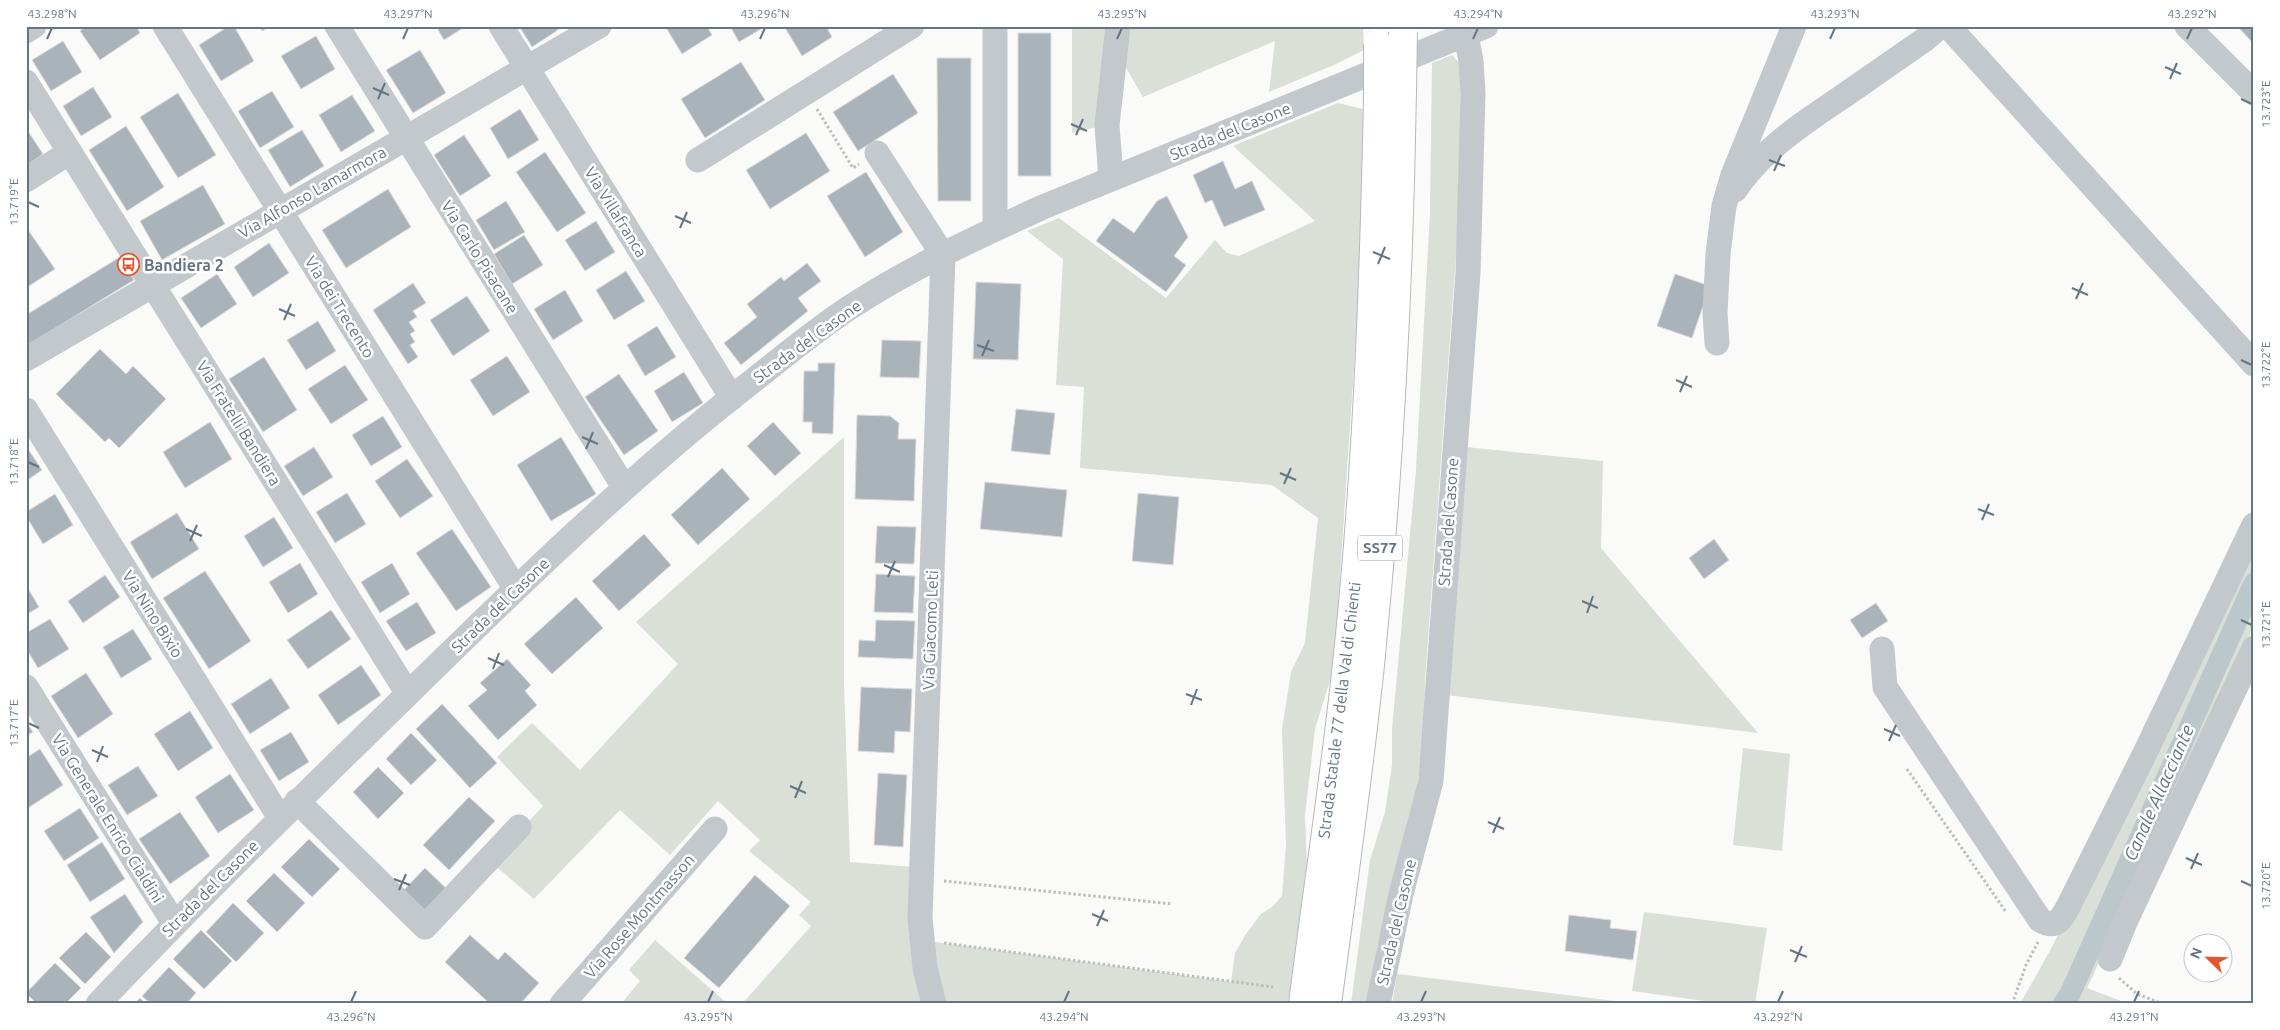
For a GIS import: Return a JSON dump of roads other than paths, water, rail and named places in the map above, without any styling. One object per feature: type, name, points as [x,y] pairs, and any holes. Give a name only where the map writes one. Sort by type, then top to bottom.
[{"type":"highway","name":"Strada Statale 77 della Val di Chienti","points":[[1303,1004],[1338,737],[1356,568],[1376,229],[1390,95],[1391,32]]},
{"type":"highway","name":"Strada Statale 77 della Val di Chienti","points":[[1327,1004],[1370,665],[1390,429],[1400,220],[1390,95]]},
{"type":"street","points":[[26,31],[34,26]]},
{"type":"street","name":"Via dei Trecento","points":[[165,26],[516,588]]},
{"type":"street","name":"Via Carlo Pisacane","points":[[337,26],[624,487]]},
{"type":"street","name":"Via Villafranca","points":[[501,26],[732,398]]},
{"type":"street","name":"Via Alfonso Lamarmora","points":[[26,359],[152,284],[599,26]]},
{"type":"street","points":[[698,160],[912,26]]},
{"type":"street","points":[[995,26],[995,228]]},
{"type":"street","points":[[1111,179],[1107,125],[1118,26]]},
{"type":"street","points":[[1717,343],[1715,313],[1718,254],[1724,206],[1733,175],[1794,26]]},
{"type":"street","points":[[1724,206],[1756,163],[1778,144],[1806,122],[1924,40],[1940,26]]},
{"type":"street","points":[[1948,26],[2254,364]]},
{"type":"street","points":[[2187,26],[2254,93]]},
{"type":"street","name":"Strada del Casone","points":[[98,1004],[174,924],[288,810],[516,588],[624,487],[732,398],[848,309],[905,274],[995,228],[1476,30]]},
{"type":"street","name":"Strada del Casone","points":[[1378,1004],[1401,894],[1431,781],[1468,273],[1473,93],[1471,61],[1476,30]]},
{"type":"street","name":"Via Fratelli Bandiera","points":[[29,91],[70,152],[408,694]]},
{"type":"street","points":[[30,178],[70,152]]},
{"type":"street","points":[[877,153],[943,255]]},
{"type":"street","name":"Via Giacomo Leti","points":[[934,1004],[924,968],[921,944],[921,878],[943,255]]},
{"type":"street","name":"Via Nino Bixio","points":[[26,410],[288,810],[425,927],[519,827]]},
{"type":"street","points":[[1882,649],[1885,687],[2040,920],[2048,924],[2055,923],[2062,917],[2068,907],[2141,761],[2254,525]]},
{"type":"street","points":[[2110,959],[2126,920],[2254,648]]},
{"type":"street","name":"Via Generale Enrico Cialdini","points":[[26,687],[174,924]]},
{"type":"street","name":"Via Rose Montmasson","points":[[562,1004],[715,828]]},
{"type":"waterway","name":"Canale Allacciante","points":[[2063,1004],[2070,994],[2254,583]]},
{"type":"place","name":"Bandiera 2","points":[[128,265]]}]
